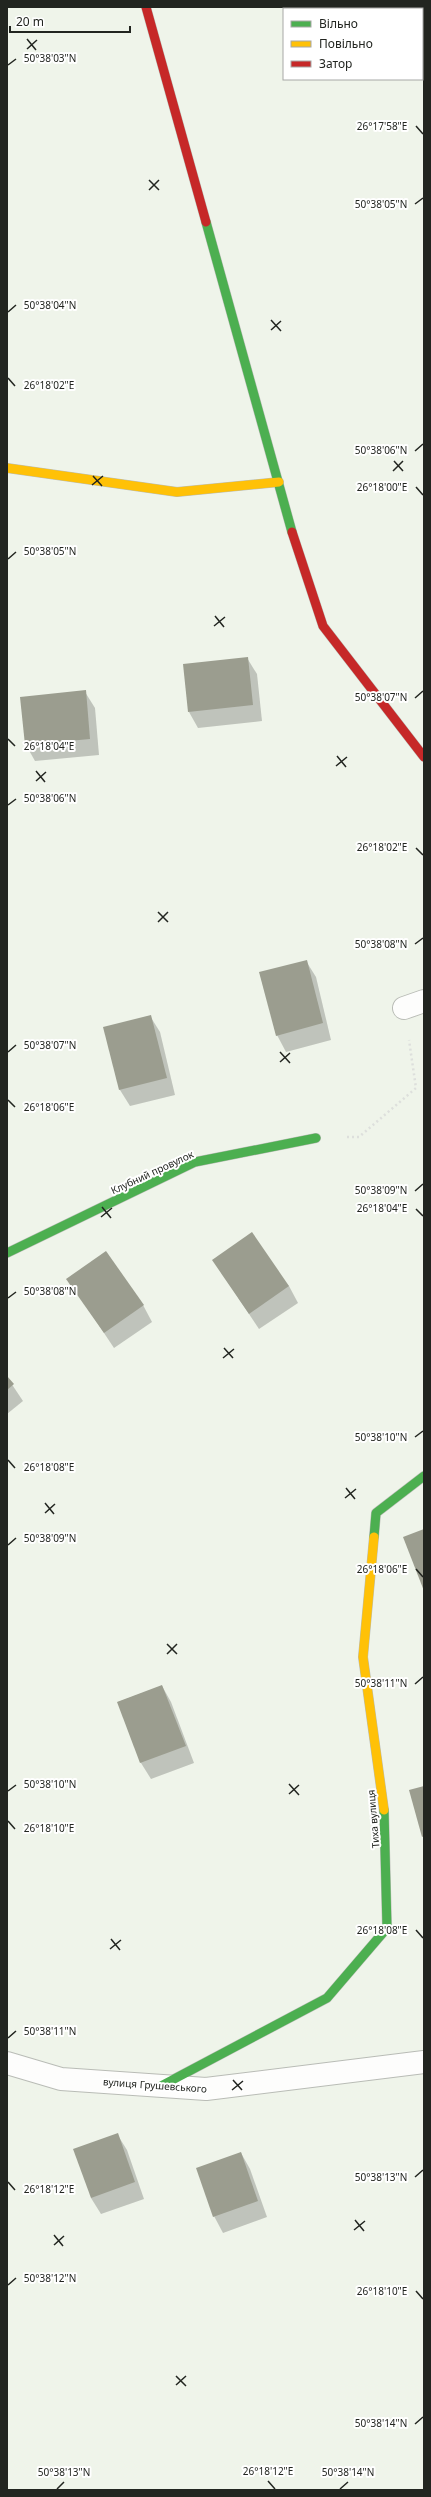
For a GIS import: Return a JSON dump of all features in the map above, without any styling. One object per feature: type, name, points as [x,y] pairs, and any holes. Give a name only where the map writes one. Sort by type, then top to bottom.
[{"type":"street","points":[[146,7],[279,482],[323,626],[424,756]]},
{"type":"street","points":[[7,468],[177,492],[279,482]]},
{"type":"street","name":"Клубний провулок","points":[[7,1253],[195,1162],[316,1138]]},
{"type":"street","name":"Тиха вулиця","points":[[160,2086],[327,1998],[387,1928],[386,1826],[363,1656],[376,1513],[424,1476]]},
{"type":"street","name":"вулиця Грушевського","points":[[7,2063],[61,2079],[206,2089],[424,2062]]},
{"type":"path","points":[[316,1138],[359,1136],[416,1088],[414,1004]]},
{"type":"building","points":[[248,657],[253,705],[188,712],[183,664]]},
{"type":"building","points":[[86,690],[90,739],[25,745],[20,697]]},
{"type":"building","points":[[307,960],[323,1023],[276,1036],[259,972]]},
{"type":"building","points":[[151,1015],[167,1078],[119,1090],[103,1027]]},
{"type":"building","points":[[252,1232],[289,1286],[249,1314],[212,1260]]},
{"type":"building","points":[[106,1251],[144,1305],[104,1333],[66,1279]]},
{"type":"building","points":[[7,1376],[14,1384],[7,1390]]},
{"type":"building","points":[[424,1529],[424,1591],[403,1537]]},
{"type":"building","points":[[162,1685],[186,1746],[140,1763],[117,1702]]},
{"type":"building","points":[[424,1786],[424,1836],[422,1837],[409,1790]]},
{"type":"building","points":[[118,2133],[135,2182],[91,2198],[73,2149]]},
{"type":"building","points":[[241,2152],[258,2201],[213,2217],[196,2168]]},
{"type":"traffic: fast","points":[[206,222],[292,532]]},
{"type":"traffic: fast","points":[[7,1253],[195,1162],[316,1138]]},
{"type":"traffic: fast","points":[[374,1537],[376,1513],[424,1476]]},
{"type":"traffic: fast","points":[[161,2086],[327,1998],[387,1928],[384,1810]]},
{"type":"traffic: slow","points":[[7,468],[177,492],[279,482]]},
{"type":"traffic: slow","points":[[374,1537],[363,1657],[384,1810]]},
{"type":"traffic: jam","points":[[146,7],[206,222]]},
{"type":"traffic: jam","points":[[292,532],[323,626],[424,757]]}]
